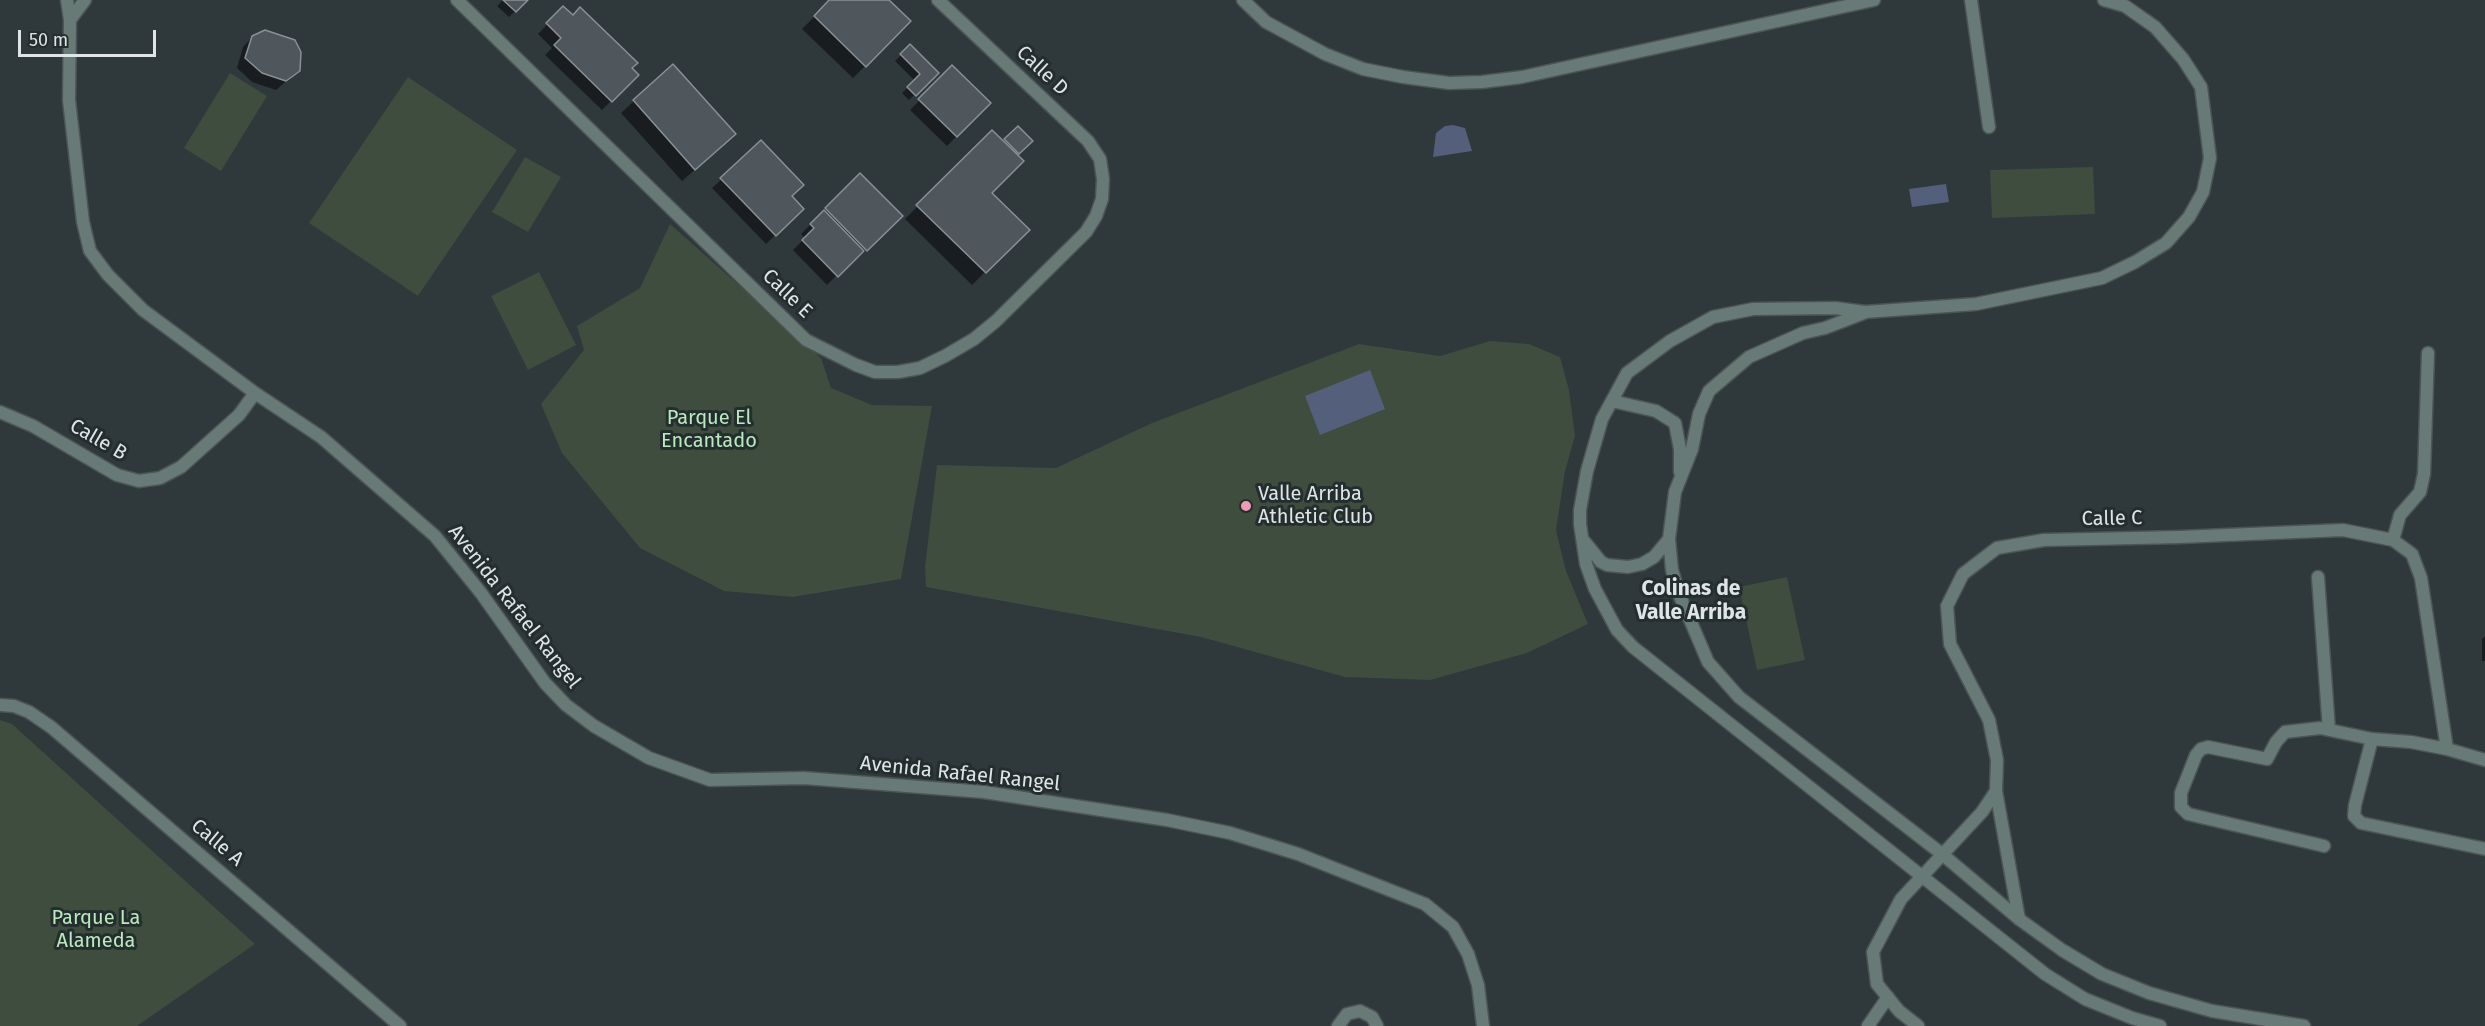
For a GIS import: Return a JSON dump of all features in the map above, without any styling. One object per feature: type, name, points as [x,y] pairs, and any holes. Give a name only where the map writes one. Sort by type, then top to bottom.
[{"type":"street","name":"Avenida Rafael Rangel","points":[[67,0],[70,20],[69,100],[83,222],[90,251],[108,275],[143,310],[255,393],[321,437],[435,536],[481,593],[545,683],[566,705],[594,726],[649,758],[710,780],[804,778],[984,792],[1230,832],[1298,855],[1425,904],[1453,927],[1468,954],[1478,985],[1483,1026]]},
{"type":"street","points":[[70,20],[85,0]]},
{"type":"street","name":"Calle E","points":[[457,0],[806,340],[836,357],[875,372],[898,372],[920,368],[974,339],[996,321],[1086,232],[1096,216],[1102,199],[1103,179]]},
{"type":"street","name":"Calle D","points":[[938,0],[1088,141],[1100,159],[1103,179]]},
{"type":"street","points":[[1243,0],[1266,22],[1325,54],[1363,69],[1449,83],[1522,77],[1874,0]]},
{"type":"street","points":[[1971,0],[1989,127]]},
{"type":"street","points":[[2104,0],[2125,6],[2155,27],[2184,59],[2201,87],[2210,158],[2203,192],[2189,217],[2166,243],[2102,278],[1976,304],[1865,312],[1834,309],[1753,309],[1713,317],[1670,341],[1627,373],[1602,419],[1587,471],[1580,510],[1586,564],[1605,611],[1617,630],[1633,647],[2028,961],[2085,999],[2132,1018],[2160,1026]]},
{"type":"street","points":[[1865,312],[1825,328],[1803,333],[1749,357],[1709,391],[1699,414],[1692,449],[1680,476],[1671,515],[1669,539],[1672,570],[1687,618],[1708,662],[1739,697],[2062,951],[2102,974],[2149,993],[2212,1011],[2304,1026]]},
{"type":"street","points":[[2427,353],[2424,474],[2421,492],[2400,515],[2393,540],[2412,554],[2421,578],[2447,748]]},
{"type":"street","name":"Calle B","points":[[0,412],[33,426],[117,475],[139,481],[160,478],[181,467],[240,415],[255,393]]},
{"type":"street","points":[[1612,401],[1656,411],[1675,423],[1680,449],[1680,476]]},
{"type":"street","name":"Calle C","points":[[2019,919],[1996,791],[1997,760],[1989,720],[1950,644],[1947,606],[1963,574],[1997,548],[2044,540],[2343,530],[2393,540]]},
{"type":"street","points":[[1582,538],[1601,562],[1607,565],[1628,567],[1642,564],[1654,557],[1669,539]]},
{"type":"street","points":[[2318,577],[2329,730]]},
{"type":"street","name":"Calle A","points":[[0,705],[14,705],[28,711],[51,727],[400,1026]]},
{"type":"street","points":[[2325,846],[2188,814],[2181,807],[2181,793],[2196,755],[2201,749],[2208,747],[2267,759],[2276,742],[2285,732],[2319,728],[2372,739],[2447,748],[2485,760]]},
{"type":"street","points":[[2372,739],[2355,805],[2354,816],[2361,823],[2485,849]]},
{"type":"street","points":[[1918,1026],[1899,1011],[1878,984],[1872,952],[1901,899],[1982,812],[1996,791]]},
{"type":"street","points":[[1868,1026],[1888,997]]},
{"type":"street","points":[[1338,1026],[1347,1014],[1360,1011],[1372,1017],[1377,1026]]},
{"type":"green space","points":[[230,73],[267,96],[221,171],[184,148]]},
{"type":"green space","points":[[408,77],[517,150],[418,296],[309,223]]},
{"type":"green space","points":[[525,157],[561,177],[528,232],[492,212]]},
{"type":"green space","points":[[2093,167],[2095,214],[1992,218],[1990,170]]},
{"type":"green space","name":"Parque El Encantado","points":[[670,224],[821,358],[831,388],[872,405],[932,406],[901,579],[793,597],[724,591],[640,548],[562,453],[541,404],[584,350],[577,326],[640,288]]},
{"type":"green space","points":[[539,272],[576,345],[528,370],[491,296]]},
{"type":"green space","name":"Valle Arriba Athletic Club","points":[[1490,341],[1529,344],[1560,357],[1569,390],[1575,436],[1565,471],[1556,530],[1566,571],[1588,624],[1527,653],[1430,680],[1345,677],[1201,637],[926,587],[925,567],[937,465],[1056,468],[1152,423],[1359,344],[1440,356]]},
{"type":"green space","points":[[1787,577],[1805,660],[1757,670],[1739,587]]},
{"type":"green space","name":"Parque La Alameda","points":[[0,720],[12,724],[255,944],[137,1026],[0,1026]]},
{"type":"water","points":[[1445,126],[1465,128],[1472,151],[1433,157],[1436,133]]},
{"type":"water","points":[[1946,184],[1949,202],[1912,207],[1909,189]]},
{"type":"water","points":[[1370,370],[1385,409],[1320,435],[1305,396]]},
{"type":"building","points":[[503,0],[528,0],[516,12]]},
{"type":"building","points":[[829,0],[889,0],[911,21],[866,67],[814,16]]},
{"type":"building","points":[[563,6],[573,15],[580,7],[638,63],[632,68],[639,75],[612,102],[554,45],[561,38],[546,23]]},
{"type":"building","points":[[265,30],[295,40],[301,52],[300,71],[286,81],[262,73],[245,58],[252,36]]},
{"type":"building","points":[[910,44],[939,73],[916,96],[907,87],[920,74],[900,54]]},
{"type":"building","points":[[673,64],[736,134],[695,170],[633,100]]},
{"type":"building","points":[[952,65],[991,103],[957,137],[918,99]]},
{"type":"building","points":[[1018,126],[1033,141],[1019,154],[1004,139]]},
{"type":"building","points":[[992,130],[1024,161],[992,193],[1030,230],[986,273],[916,205]]},
{"type":"building","points":[[761,140],[804,185],[792,196],[804,209],[776,236],[720,178]]},
{"type":"building","points":[[860,173],[903,216],[867,251],[825,208]]},
{"type":"building","points":[[824,210],[864,251],[838,277],[802,240],[814,228],[810,224]]},
{"type":"place","name":"Valle Arriba Athletic Club","points":[[1246,506]]},
{"type":"district","name":"Colinas de Valle Arriba","points":[[1691,601]]}]
